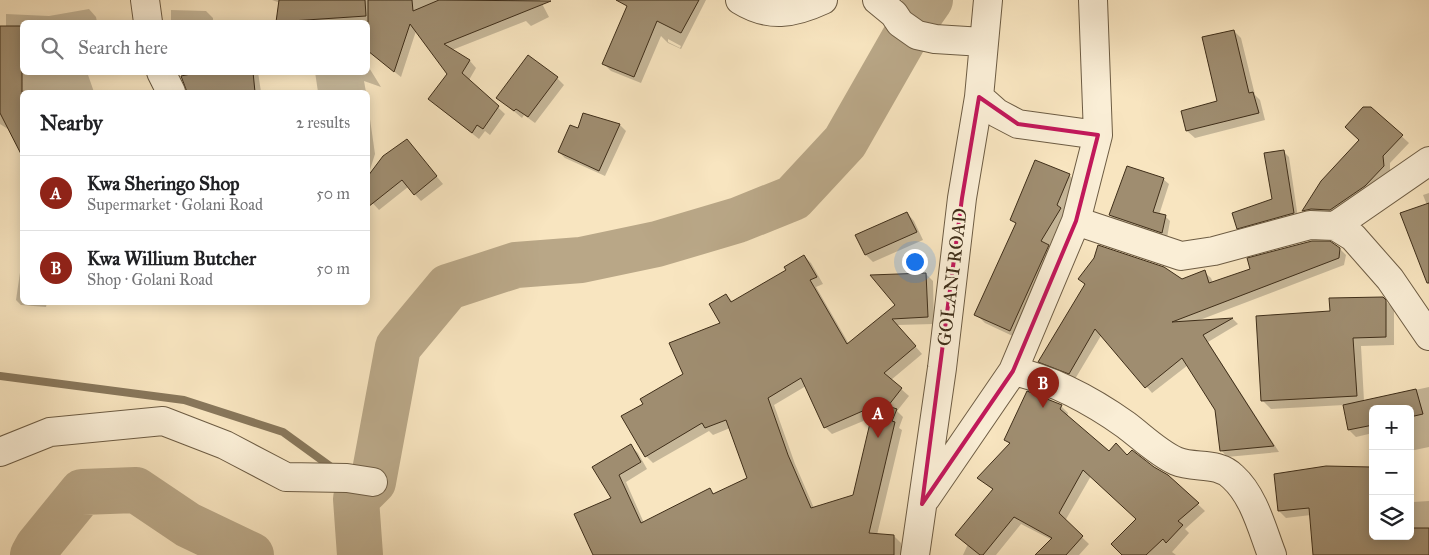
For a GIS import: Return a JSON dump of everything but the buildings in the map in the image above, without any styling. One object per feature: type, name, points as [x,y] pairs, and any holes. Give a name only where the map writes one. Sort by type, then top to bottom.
[{"type":"street","points":[[145,0],[148,20]]},
{"type":"street","points":[[740,0],[765,12],[782,13],[799,10],[823,0]]},
{"type":"street","points":[[877,0],[894,14],[900,23],[917,35],[935,39],[983,42]]},
{"type":"street","name":"GOLANI ROAD","points":[[916,555],[942,368],[962,198],[979,97],[988,0]]},
{"type":"street","points":[[922,504],[1013,370],[1076,221],[1098,135],[1093,0]]},
{"type":"street","points":[[162,75],[170,90]]},
{"type":"street","points":[[979,97],[997,113],[1018,124],[1098,135]]},
{"type":"street","points":[[1335,226],[1429,160]]},
{"type":"street","points":[[1076,221],[1181,256],[1214,251],[1310,225],[1335,226],[1353,237],[1373,259],[1401,294],[1429,336]]},
{"type":"street","points":[[1013,370],[1078,394],[1176,460],[1191,465],[1212,465],[1224,469],[1243,488],[1256,513],[1272,555]]},
{"type":"street","points":[[0,452],[50,432],[162,421],[224,445],[286,477],[347,478],[373,482]]},
{"type":"highlighted area","points":[[979,97],[1018,124],[1098,135],[1076,221],[1013,371],[922,504],[962,198]]},
{"type":"waterway","points":[[360,555],[356,499],[373,482],[398,347],[448,287],[516,265],[581,260],[657,244],[738,220],[793,198],[845,142],[909,30],[930,0]]},
{"type":"waterway","points":[[0,376],[184,400],[283,432],[334,469]]},
{"type":"waterway","points":[[349,484],[356,499]]},
{"type":"waterway","points":[[33,555],[38,546],[82,492],[136,490],[188,525],[251,555]]},
{"type":"place","name":"Kwa Willium Butcher","points":[[1043,408]]},
{"type":"place","name":"Kwa Sheringo Shop","points":[[878,438]]}]
